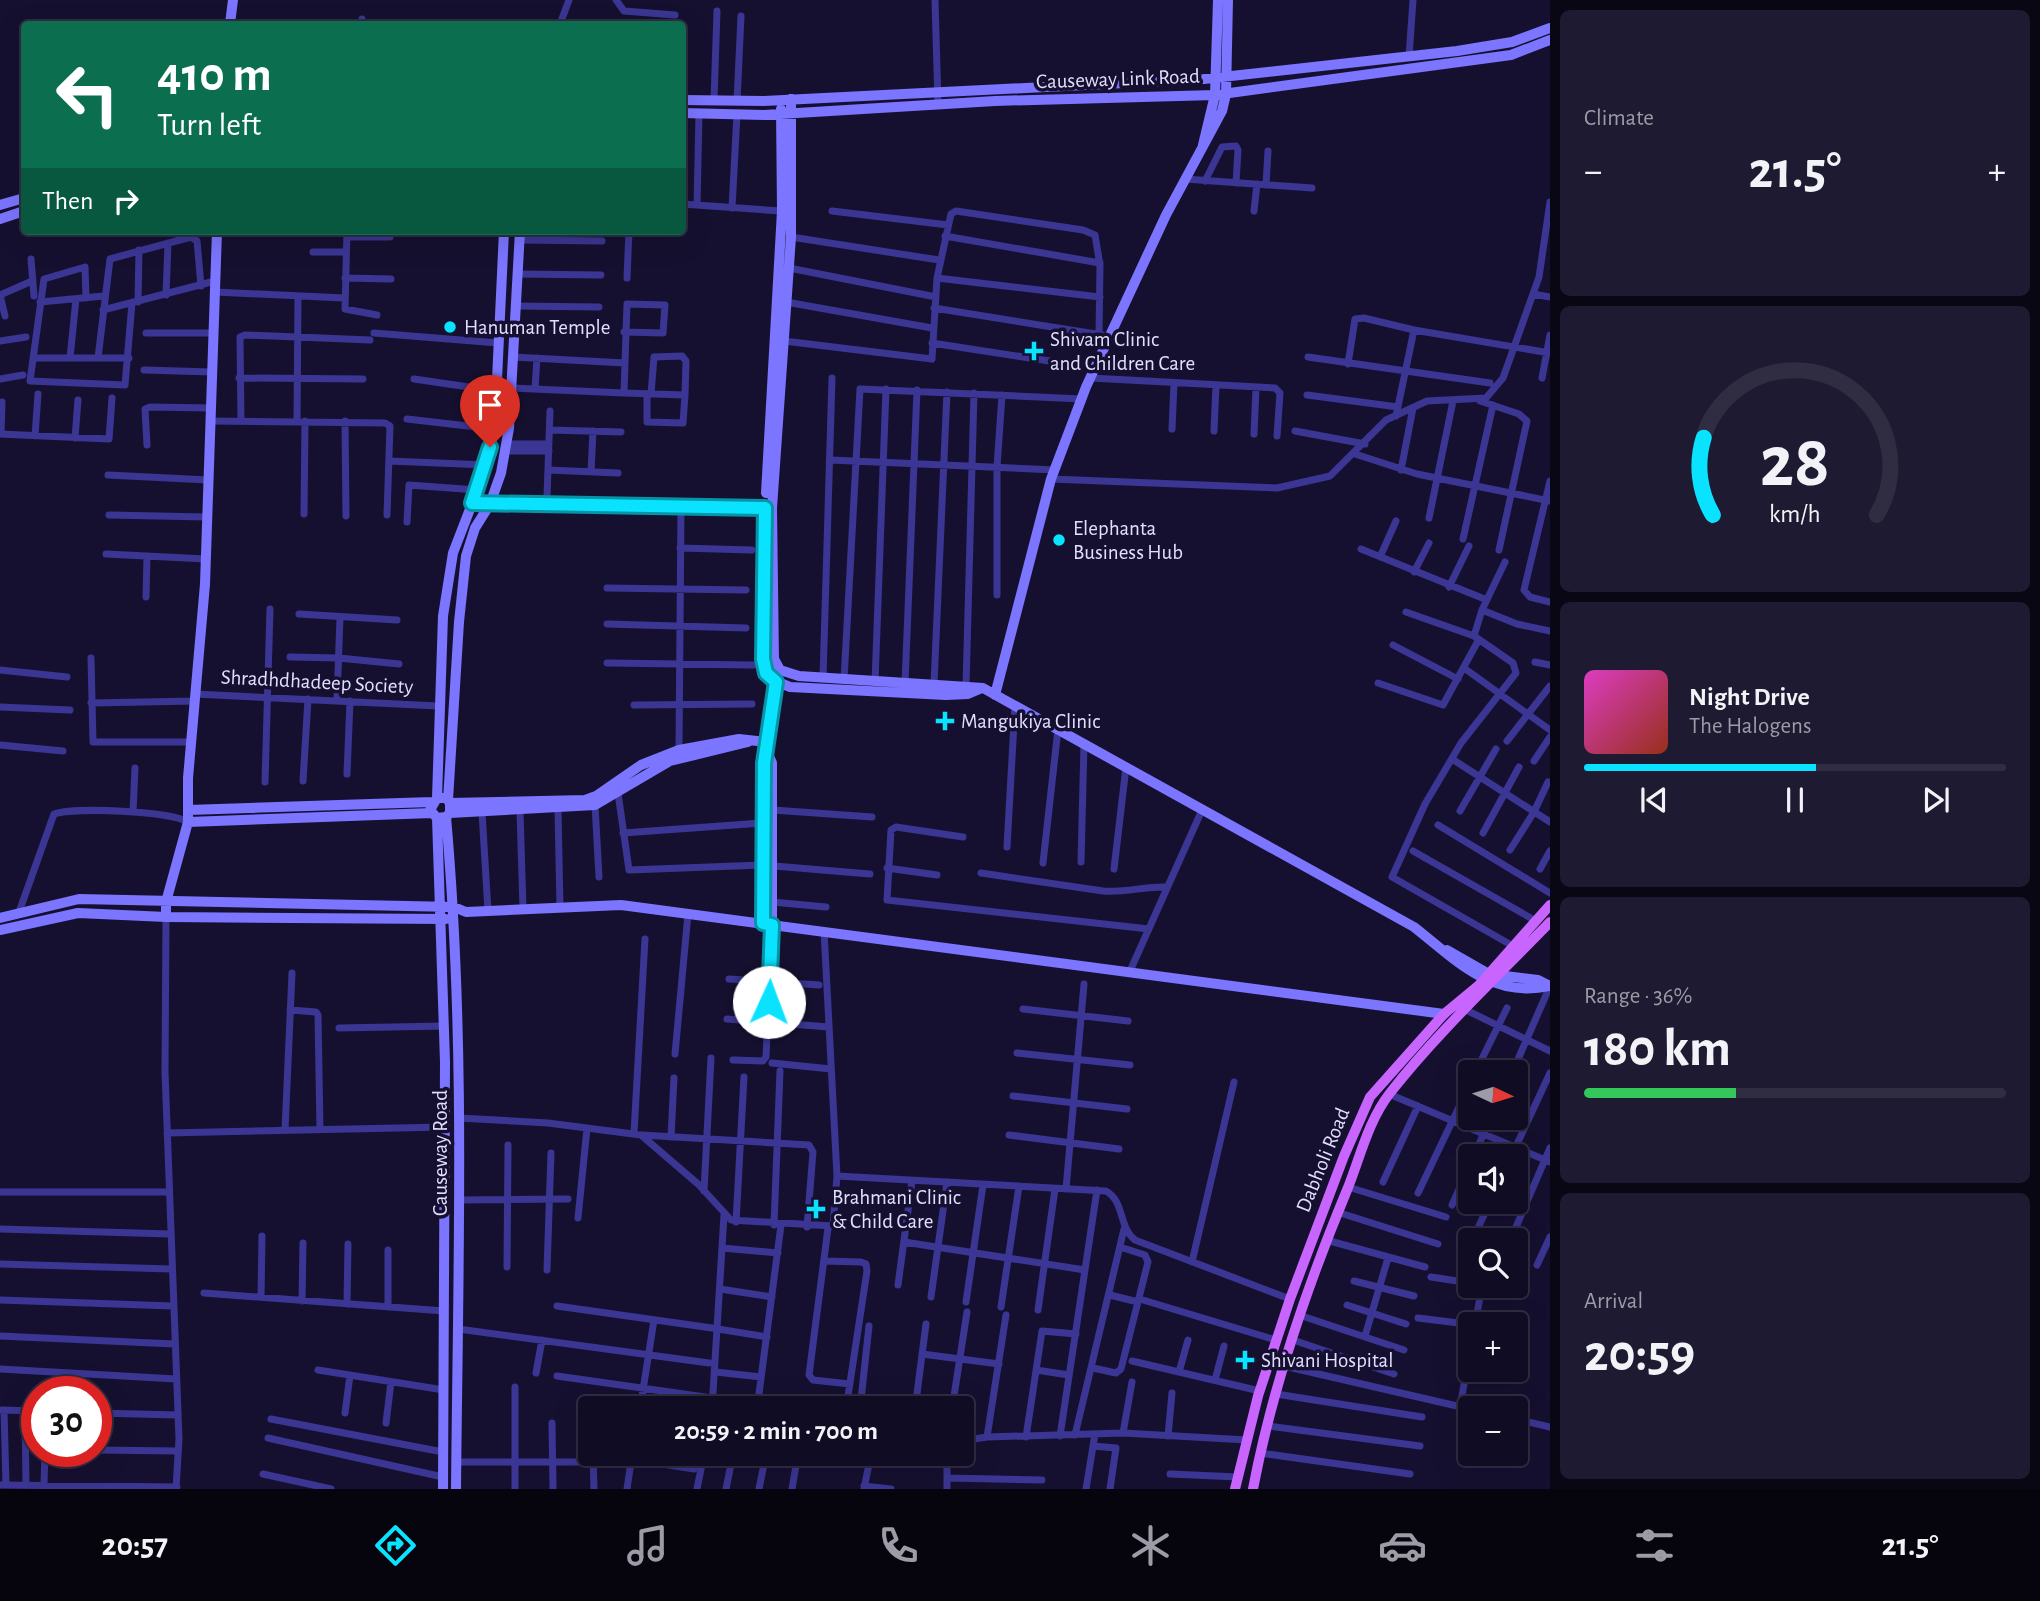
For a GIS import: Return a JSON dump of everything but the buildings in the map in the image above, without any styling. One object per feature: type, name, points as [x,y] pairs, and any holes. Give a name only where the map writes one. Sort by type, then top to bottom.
[{"type":"main road","name":"Dabholi Road","points":[[1253,1489],[1260,1452],[1284,1366],[1326,1240],[1375,1118],[1390,1094],[1466,1010],[1513,946],[1550,905]]},
{"type":"main road","name":"Dabholi Road","points":[[1236,1489],[1260,1391],[1290,1299],[1370,1097],[1444,1014],[1490,978],[1550,922]]},
{"type":"street","points":[[230,21],[233,0]]},
{"type":"street","points":[[564,21],[569,0]]},
{"type":"street","points":[[616,0],[624,11],[675,15]]},
{"type":"street","points":[[935,0],[939,104]]},
{"type":"street","points":[[1218,0],[1222,76]]},
{"type":"street","points":[[995,695],[1053,475],[1093,373],[1104,335],[1202,145],[1220,95],[1228,0]]},
{"type":"street","points":[[1409,57],[1413,0]]},
{"type":"street","points":[[714,100],[717,11]]},
{"type":"street","points":[[737,101],[741,16]]},
{"type":"street","name":"Causeway Link Road","points":[[686,100],[786,99],[1222,76],[1409,57],[1512,42],[1550,28]]},
{"type":"street","name":"Causeway Link Road","points":[[686,113],[786,114],[939,104],[1220,95],[1511,55],[1550,40]]},
{"type":"street","points":[[786,99],[768,508],[763,659],[766,673],[776,682],[790,687],[946,695],[968,694],[983,688]]},
{"type":"street","points":[[697,204],[699,114]]},
{"type":"street","points":[[732,208],[737,114]]},
{"type":"street","points":[[733,1060],[765,1060],[768,1022],[770,982],[767,865],[773,810],[772,763],[767,742],[780,670],[774,659],[768,508],[792,237],[786,114]]},
{"type":"street","points":[[1205,181],[1222,147],[1226,145],[1236,146],[1238,150],[1236,183]]},
{"type":"street","points":[[1266,185],[1268,151]]},
{"type":"street","points":[[1185,179],[1312,188]]},
{"type":"street","points":[[1254,211],[1257,184]]},
{"type":"street","points":[[0,205],[21,199]]},
{"type":"street","points":[[830,460],[997,467],[1053,475],[1277,488],[1330,476],[1355,454],[1386,420],[1427,401],[1486,398],[1503,378],[1539,277],[1550,202]]},
{"type":"street","points":[[686,204],[782,211]]},
{"type":"street","points":[[832,211],[948,225]]},
{"type":"street","points":[[784,341],[932,359],[932,328],[939,260],[951,214],[956,211],[1083,230],[1095,235],[1100,263],[1104,335]]},
{"type":"street","points":[[0,219],[21,212]]},
{"type":"street","points":[[21,1411],[2,1410],[3,1485],[177,1488],[178,1415],[167,1133],[166,902],[185,816],[206,559],[217,235]]},
{"type":"street","points":[[347,235],[344,298],[348,312],[377,315]]},
{"type":"street","points":[[361,235],[390,237]]},
{"type":"street","name":"Causeway Road","points":[[443,1489],[445,1110],[438,706],[443,616],[453,553],[487,466],[494,429],[504,235]]},
{"type":"street","points":[[627,278],[629,235]]},
{"type":"street","points":[[519,236],[602,242]]},
{"type":"street","name":"Causeway Road","points":[[456,1489],[459,1200],[457,912],[441,808],[466,556],[475,528],[490,503],[506,448],[519,236]]},
{"type":"street","points":[[946,236],[1100,263]]},
{"type":"street","points":[[792,237],[939,260]]},
{"type":"street","points":[[98,358],[110,259],[195,238],[201,286]]},
{"type":"street","points":[[166,295],[168,243]]},
{"type":"street","points":[[86,298],[87,270],[81,266],[44,279],[37,299],[30,381],[121,386],[127,383],[139,250]]},
{"type":"street","points":[[313,252],[346,252]]},
{"type":"street","points":[[31,258],[32,281],[37,299]]},
{"type":"street","points":[[789,268],[936,297]]},
{"type":"street","points":[[517,274],[601,275]]},
{"type":"street","points":[[345,278],[391,279]]},
{"type":"street","points":[[937,278],[1100,297]]},
{"type":"street","points":[[5,316],[0,295],[32,281]]},
{"type":"street","points":[[103,310],[201,286],[344,298]]},
{"type":"street","points":[[1533,294],[1550,297]]},
{"type":"street","points":[[37,299],[104,296]]},
{"type":"street","points":[[298,296],[296,379],[301,421],[304,514]]},
{"type":"street","points":[[70,358],[76,299]]},
{"type":"street","points":[[624,332],[663,332],[665,305],[629,302],[625,309],[624,332],[624,393]]},
{"type":"street","points":[[786,302],[932,328]]},
{"type":"street","points":[[516,306],[599,307]]},
{"type":"street","points":[[934,308],[1104,335]]},
{"type":"street","points":[[1348,364],[1355,319],[1364,318],[1415,330],[1515,345],[1548,353]]},
{"type":"street","points":[[1396,416],[1415,330]]},
{"type":"street","points":[[146,333],[213,333]]},
{"type":"street","points":[[1542,378],[1550,335]]},
{"type":"street","points":[[241,421],[240,337],[372,336],[499,343]]},
{"type":"street","points":[[0,341],[26,337]]},
{"type":"street","points":[[932,343],[1093,373],[1174,383],[1279,390],[1277,436]]},
{"type":"street","points":[[682,356],[686,361],[685,395],[684,418],[679,425],[647,422],[654,357],[682,356]]},
{"type":"street","points":[[513,357],[625,363]]},
{"type":"street","points":[[1308,357],[1490,383]]},
{"type":"street","points":[[33,358],[129,358]]},
{"type":"street","points":[[536,389],[537,358]]},
{"type":"street","points":[[144,370],[212,372]]},
{"type":"street","points":[[0,379],[23,375]]},
{"type":"street","points":[[239,378],[363,379]]},
{"type":"street","points":[[414,379],[496,391]]},
{"type":"street","points":[[823,678],[832,379]]},
{"type":"street","points":[[1172,429],[1174,383]]},
{"type":"street","points":[[1214,431],[1216,385]]},
{"type":"street","points":[[844,680],[858,394],[863,387],[1082,399]]},
{"type":"street","points":[[511,388],[685,395]]},
{"type":"street","points":[[1254,434],[1256,388]]},
{"type":"street","points":[[875,682],[886,389]]},
{"type":"street","points":[[905,683],[917,390]]},
{"type":"street","points":[[934,684],[947,392]]},
{"type":"street","points":[[966,685],[974,393]]},
{"type":"street","points":[[36,436],[38,394]]},
{"type":"street","points":[[997,595],[997,467],[1002,395]]},
{"type":"street","points":[[1307,395],[1398,407]]},
{"type":"street","points":[[2,402],[1,435],[109,439],[112,398]]},
{"type":"street","points":[[75,438],[78,400]]},
{"type":"street","points":[[1476,400],[1519,414],[1527,421],[1499,550]]},
{"type":"street","points":[[1429,518],[1453,401]]},
{"type":"street","points":[[1449,587],[1466,543],[1475,486],[1493,405]]},
{"type":"street","points":[[147,445],[145,409],[211,408]]},
{"type":"street","points":[[1401,470],[1413,408]]},
{"type":"street","points":[[547,497],[550,411]]},
{"type":"street","points":[[407,419],[494,429]]},
{"type":"street","points":[[210,421],[345,421],[381,422],[390,426],[387,515]]},
{"type":"street","points":[[345,421],[346,516]]},
{"type":"street","points":[[550,430],[621,432]]},
{"type":"street","points":[[591,472],[593,431]]},
{"type":"street","points":[[1295,431],[1364,444]]},
{"type":"street","points":[[506,448],[549,447]]},
{"type":"street","points":[[1355,454],[1401,470],[1548,501]]},
{"type":"street","points":[[388,461],[487,466]]},
{"type":"street","points":[[548,470],[618,473]]},
{"type":"street","points":[[108,475],[208,481]]},
{"type":"street","points":[[1550,481],[1548,501],[1524,590],[1530,597],[1550,602]]},
{"type":"street","points":[[407,522],[410,485],[477,490]]},
{"type":"street","points":[[472,503],[768,508]]},
{"type":"street","points":[[679,750],[681,507]]},
{"type":"street","points":[[109,515],[207,517]]},
{"type":"street","points":[[1380,557],[1396,521]]},
{"type":"street","points":[[1414,572],[1429,543]]},
{"type":"street","points":[[680,548],[752,550]]},
{"type":"street","points":[[1362,548],[1449,587],[1487,600]]},
{"type":"street","points":[[106,554],[206,559]]},
{"type":"street","points":[[146,597],[147,556]]},
{"type":"street","points":[[1378,683],[1440,705],[1446,702],[1476,638],[1482,610],[1506,562]]},
{"type":"street","points":[[607,588],[746,590]]},
{"type":"street","points":[[265,782],[270,609]]},
{"type":"street","points":[[1482,610],[1517,624],[1550,631]]},
{"type":"street","points":[[1406,612],[1476,638],[1516,667],[1516,673],[1452,759],[1425,804],[1392,877],[1513,946]]},
{"type":"street","points":[[299,614],[397,620]]},
{"type":"street","points":[[337,701],[340,617]]},
{"type":"street","points":[[607,624],[746,628]]},
{"type":"street","points":[[1393,645],[1458,679]]},
{"type":"street","points":[[290,657],[339,658],[399,664]]},
{"type":"street","points":[[90,658],[93,742],[191,741]]},
{"type":"street","points":[[1535,662],[1550,665]]},
{"type":"street","points":[[607,663],[753,664]]},
{"type":"street","points":[[1464,668],[1550,730]]},
{"type":"street","points":[[0,670],[67,677]]},
{"type":"street","points":[[780,670],[844,680],[983,688],[1414,927],[1448,958],[1490,978],[1538,980],[1550,986],[1518,1060]]},
{"type":"street","points":[[1507,741],[1550,686]]},
{"type":"street","name":"Shradhdhadeep Society","points":[[91,703],[195,697],[267,697],[438,706]]},
{"type":"street","points":[[303,782],[308,699]]},
{"type":"street","points":[[348,774],[351,701]]},
{"type":"street","points":[[634,705],[752,704]]},
{"type":"street","points":[[1007,847],[1015,705]]},
{"type":"street","points":[[0,707],[70,710]]},
{"type":"street","points":[[1044,863],[1058,729]]},
{"type":"street","points":[[1534,761],[1550,737]]},
{"type":"street","points":[[19,912],[54,814],[62,811],[185,816],[441,808],[585,800],[596,796],[641,765],[679,750],[739,739],[767,742]]},
{"type":"street","points":[[441,808],[482,812],[595,806],[653,768],[670,761],[739,747],[748,742]]},
{"type":"street","points":[[1081,862],[1084,744]]},
{"type":"street","points":[[0,745],[63,751]]},
{"type":"street","points":[[1460,811],[1496,749]]},
{"type":"street","points":[[767,924],[772,902],[762,823],[764,763],[768,754]]},
{"type":"street","points":[[1452,759],[1550,822]]},
{"type":"street","points":[[1114,869],[1126,767]]},
{"type":"street","points":[[133,812],[135,768]]},
{"type":"street","points":[[1483,833],[1519,768]]},
{"type":"street","points":[[1510,850],[1534,812],[1548,782]]},
{"type":"street","points":[[618,793],[629,870],[767,865],[870,874]]},
{"type":"street","points":[[595,806],[599,877]]},
{"type":"street","points":[[558,810],[560,907]]},
{"type":"street","points":[[773,810],[872,817]]},
{"type":"street","points":[[1130,971],[1202,810]]},
{"type":"street","points":[[520,811],[523,909]]},
{"type":"street","points":[[482,812],[488,911]]},
{"type":"street","points":[[623,833],[762,823]]},
{"type":"street","points":[[1438,825],[1550,893]]},
{"type":"street","points":[[962,837],[897,827],[889,834],[885,895],[892,902],[1149,929]]},
{"type":"street","points":[[1413,850],[1536,921]]},
{"type":"street","points":[[1540,869],[1550,851]]},
{"type":"street","points":[[887,867],[937,875]]},
{"type":"street","points":[[981,873],[1103,891],[1118,892],[1147,886],[1167,887]]},
{"type":"street","points":[[0,918],[79,899],[440,914]]},
{"type":"street","points":[[772,902],[827,907]]},
{"type":"street","points":[[0,930],[78,913],[166,918],[440,914],[621,905],[1444,1014]]},
{"type":"street","points":[[675,1054],[688,914]]},
{"type":"street","points":[[824,931],[837,1176],[835,1220],[828,1228],[809,1375],[813,1380],[850,1384]]},
{"type":"street","points":[[638,1134],[645,939]]},
{"type":"street","points":[[285,1130],[292,973]]},
{"type":"street","points":[[729,979],[819,985]]},
{"type":"street","points":[[1066,1189],[1084,984]]},
{"type":"street","points":[[1481,1060],[1507,1008]]},
{"type":"street","points":[[1023,1009],[1128,1021]]},
{"type":"street","points":[[290,1010],[316,1012],[318,1015],[320,1129]]},
{"type":"street","points":[[1466,1010],[1550,1051]]},
{"type":"street","points":[[727,1019],[829,1027]]},
{"type":"street","points":[[339,1028],[444,1026]]},
{"type":"street","points":[[1017,1053],[1129,1065]]},
{"type":"street","points":[[704,1191],[710,1058]]},
{"type":"street","points":[[772,1063],[831,1069]]},
{"type":"street","points":[[759,1396],[778,1253],[775,1143],[780,1071]]},
{"type":"street","points":[[1516,1144],[1550,1073]]},
{"type":"street","points":[[736,1222],[744,1077]]},
{"type":"street","points":[[671,1137],[674,1078]]},
{"type":"street","points":[[1192,1262],[1234,1082]]},
{"type":"street","points":[[1390,1094],[1508,1144]]},
{"type":"street","points":[[1013,1096],[1127,1109]]},
{"type":"street","points":[[1383,1182],[1418,1106]]},
{"type":"street","points":[[1418,1193],[1458,1109]]},
{"type":"street","points":[[445,1110],[459,1114],[638,1134],[812,1147],[807,1227]]},
{"type":"street","points":[[167,1133],[445,1127]]},
{"type":"street","points":[[578,1218],[587,1128]]},
{"type":"street","points":[[1480,1144],[1486,1130]]},
{"type":"street","points":[[638,1134],[736,1222],[828,1228]]},
{"type":"street","points":[[1009,1135],[1119,1149]]},
{"type":"street","points":[[445,1138],[459,1139]]},
{"type":"street","points":[[507,1267],[508,1145]]},
{"type":"street","points":[[1516,1228],[1550,1149]]},
{"type":"street","points":[[547,1270],[551,1153]]},
{"type":"street","points":[[1528,1153],[1547,1161]]},
{"type":"street","points":[[837,1176],[1097,1190],[1114,1196],[1124,1229],[1135,1240],[1290,1299]]},
{"type":"street","points":[[898,1285],[912,1181]]},
{"type":"street","points":[[930,1297],[947,1182]]},
{"type":"street","points":[[966,1302],[983,1185]]},
{"type":"street","points":[[1001,1307],[1019,1186]]},
{"type":"street","points":[[1348,1187],[1446,1217]]},
{"type":"street","points":[[1038,1310],[1055,1189]]},
{"type":"street","points":[[1060,1436],[1097,1190]]},
{"type":"street","points":[[0,1192],[169,1192]]},
{"type":"street","points":[[1452,1205],[1458,1192]]},
{"type":"street","points":[[459,1200],[568,1199]]},
{"type":"street","points":[[1337,1212],[1438,1244]]},
{"type":"street","points":[[714,1396],[715,1329],[724,1214]]},
{"type":"street","points":[[0,1229],[170,1234]]},
{"type":"street","points":[[1075,1435],[1124,1229]]},
{"type":"street","points":[[261,1297],[262,1236]]},
{"type":"street","points":[[1537,1265],[1550,1237]]},
{"type":"street","points":[[1326,1240],[1425,1267]]},
{"type":"street","points":[[904,1242],[1085,1270]]},
{"type":"street","points":[[302,1301],[303,1243]]},
{"type":"street","points":[[347,1304],[348,1244]]},
{"type":"street","points":[[1093,1367],[1119,1372],[1141,1301],[1147,1258],[1120,1247]]},
{"type":"street","points":[[722,1248],[778,1253]]},
{"type":"street","points":[[388,1250],[388,1307]]},
{"type":"street","points":[[1365,1336],[1388,1258]]},
{"type":"street","points":[[824,1261],[866,1264],[848,1396]]},
{"type":"street","points":[[0,1264],[172,1269]]},
{"type":"street","points":[[1431,1277],[1458,1281]]},
{"type":"street","points":[[1353,1281],[1414,1296]]},
{"type":"street","points":[[720,1289],[772,1297]]},
{"type":"street","points":[[204,1293],[444,1311]]},
{"type":"street","points":[[1110,1295],[1141,1301],[1276,1340]]},
{"type":"street","points":[[1418,1318],[1475,1325],[1480,1298]]},
{"type":"street","points":[[0,1300],[173,1306]]},
{"type":"street","points":[[1347,1305],[1406,1324]]},
{"type":"street","points":[[557,1306],[766,1337]]},
{"type":"street","points":[[954,1396],[967,1311]]},
{"type":"street","points":[[988,1437],[1006,1315]]},
{"type":"street","points":[[1302,1316],[1404,1350]]},
{"type":"street","points":[[642,1396],[654,1320]]},
{"type":"street","points":[[917,1396],[926,1324]]},
{"type":"street","points":[[861,1396],[869,1326]]},
{"type":"street","points":[[458,1329],[709,1363]]},
{"type":"street","points":[[1026,1437],[1042,1331],[1076,1334]]},
{"type":"street","points":[[0,1336],[174,1343]]},
{"type":"street","points":[[1293,1339],[1394,1374]]},
{"type":"street","points":[[536,1373],[541,1340]]},
{"type":"street","points":[[1179,1372],[1188,1340]]},
{"type":"street","points":[[1215,1380],[1224,1346]]},
{"type":"street","points":[[922,1354],[999,1364]]},
{"type":"street","points":[[1132,1361],[1260,1391]]},
{"type":"street","points":[[1284,1366],[1458,1407]]},
{"type":"street","points":[[0,1369],[176,1378]]},
{"type":"street","points":[[318,1370],[444,1390]]},
{"type":"street","points":[[1036,1370],[1069,1375]]},
{"type":"street","points":[[716,1372],[761,1377]]},
{"type":"street","points":[[345,1413],[350,1375]]},
{"type":"street","points":[[557,1376],[698,1396]]},
{"type":"street","points":[[386,1423],[391,1381]]},
{"type":"street","points":[[1123,1433],[1132,1382]]},
{"type":"street","points":[[514,1489],[515,1387]]},
{"type":"street","points":[[1168,1436],[1172,1393]]},
{"type":"street","points":[[1276,1394],[1422,1417]]},
{"type":"street","points":[[112,1413],[178,1415]]},
{"type":"street","points":[[271,1419],[443,1452]]},
{"type":"street","points":[[1528,1422],[1550,1427]]},
{"type":"street","points":[[552,1423],[553,1489]]},
{"type":"street","points":[[1268,1426],[1420,1446]]},
{"type":"street","points":[[974,1439],[1123,1433],[1247,1440]]},
{"type":"street","points":[[1086,1489],[1096,1434]]},
{"type":"street","points":[[268,1437],[443,1477]]},
{"type":"street","points":[[1093,1446],[1116,1448],[1110,1489]]},
{"type":"street","points":[[112,1450],[178,1451]]},
{"type":"street","points":[[1260,1452],[1410,1474]]},
{"type":"street","points":[[456,1462],[578,1460]]},
{"type":"street","points":[[593,1466],[594,1489]]},
{"type":"street","points":[[627,1489],[631,1466]]},
{"type":"street","points":[[679,1466],[695,1469]]},
{"type":"street","points":[[697,1489],[702,1466]]},
{"type":"street","points":[[726,1489],[731,1466]]},
{"type":"street","points":[[760,1489],[764,1466]]},
{"type":"street","points":[[792,1489],[796,1466]]},
{"type":"street","points":[[869,1466],[864,1488],[891,1489]]},
{"type":"street","points":[[947,1466],[947,1489]]},
{"type":"street","points":[[28,1467],[29,1486]]},
{"type":"street","points":[[46,1467],[48,1487]]},
{"type":"street","points":[[263,1474],[331,1489]]},
{"type":"street","points":[[1170,1474],[1238,1477]]},
{"type":"street","points":[[947,1478],[1042,1480]]},
{"type":"place","name":"Hanuman Temple","points":[[450,327]]},
{"type":"place","name":"Shivam Clinic and Children Care","points":[[1034,351]]},
{"type":"place","name":"Elephanta Business Hub","points":[[1059,540]]},
{"type":"place","name":"Mangukiya Clinic","points":[[945,721]]},
{"type":"place","name":"Brahmani Clinic & Child Care","points":[[816,1209]]},
{"type":"place","name":"Shivani Hospital","points":[[1245,1360]]},
{"type":"route","points":[[490,447],[487,466],[472,503],[765,508],[763,659],[766,673],[776,682],[767,742],[768,754],[764,763],[762,823],[763,923],[772,925],[769,1002]]}]
